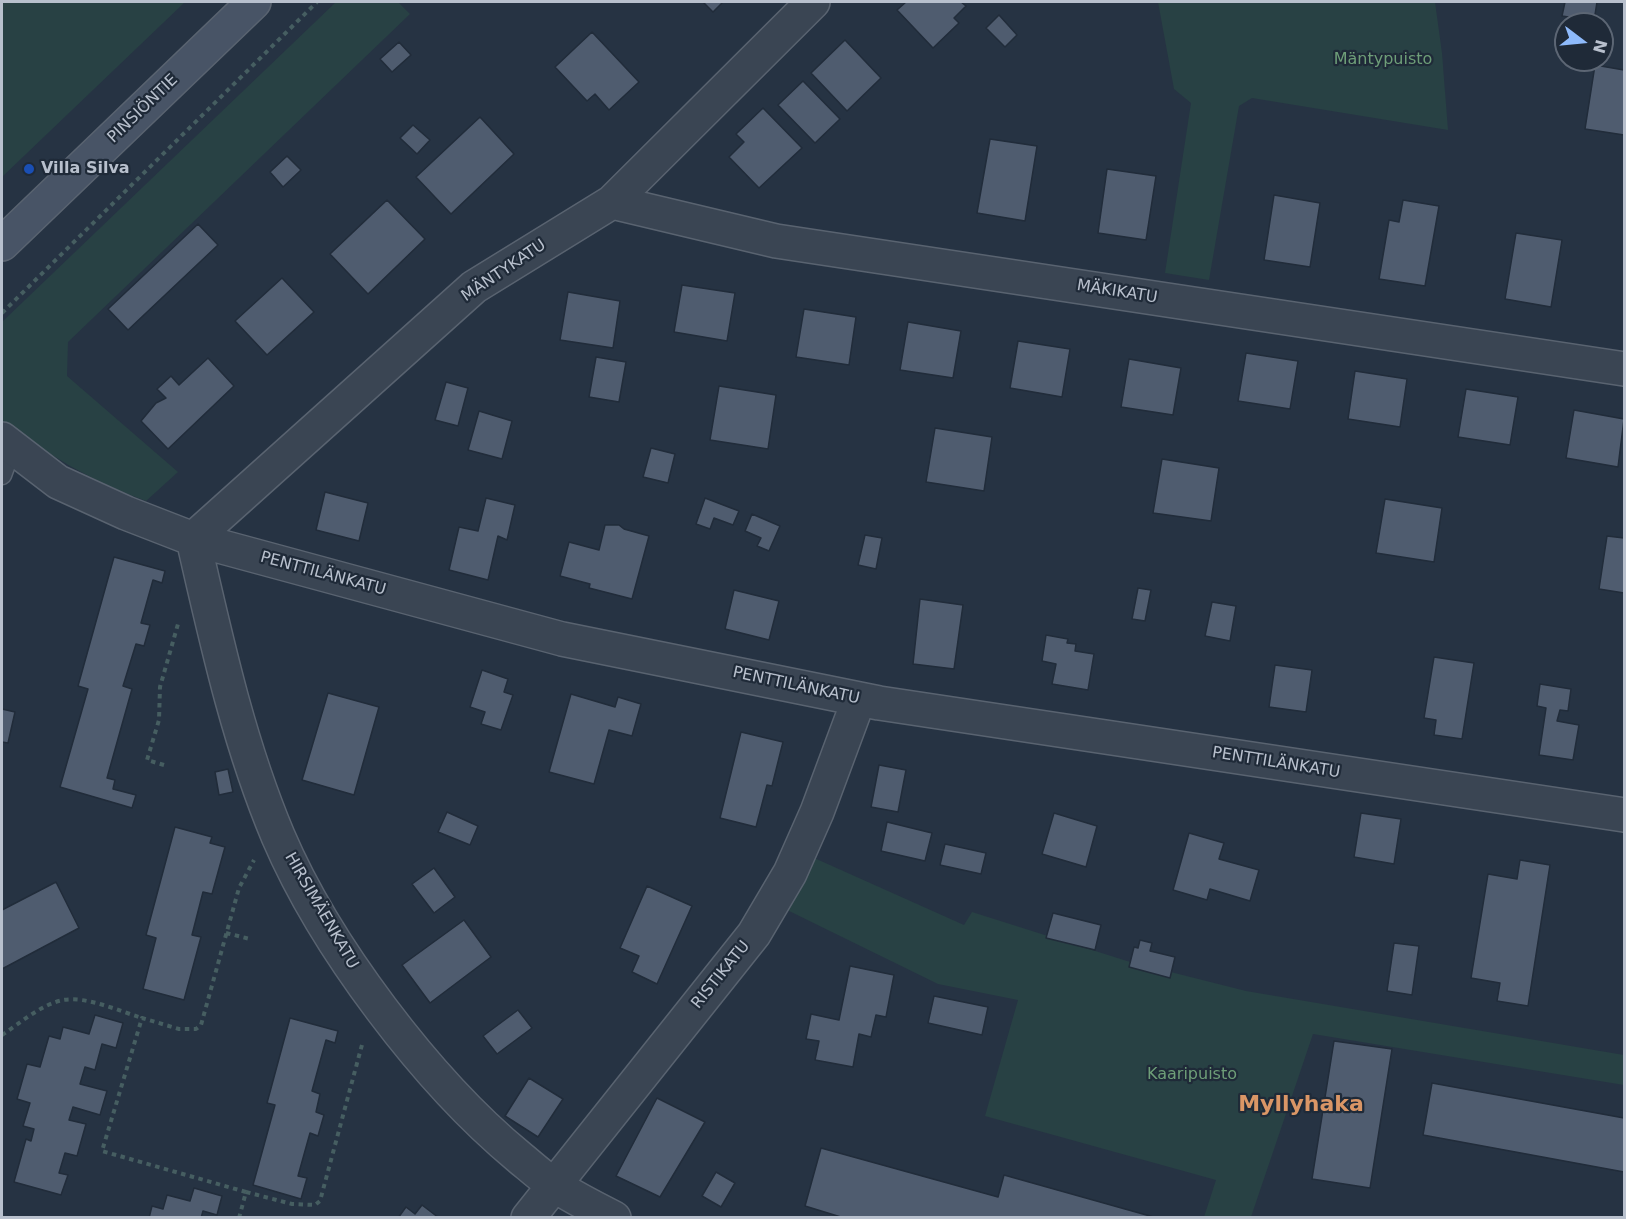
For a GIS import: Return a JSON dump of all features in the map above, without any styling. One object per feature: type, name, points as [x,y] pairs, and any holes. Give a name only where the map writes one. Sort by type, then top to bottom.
[{"type":"main road","name":"PINSIÖNTIE","points":[[3,244],[254,2]]},
{"type":"street","name":"MÄNTYKATU","points":[[193,539],[474,287],[612,202],[813,2]]},
{"type":"street","name":"MÄKIKATU","points":[[612,202],[776,241],[1624,369]]},
{"type":"street","name":"PENTTILÄNKATU","points":[[5,454],[57,482],[126,513],[193,539],[562,639],[859,699],[1624,815]]},
{"type":"street","name":"HIRSIMÄENKATU","points":[[193,539],[224,672],[254,772],[279,837],[336,942],[375,998],[465,1108],[552,1184],[614,1218]]},
{"type":"street","name":"RISTIKATU","points":[[528,1218],[552,1184],[754,933],[790,873],[817,812],[859,699]]},
{"type":"path","points":[[2,313],[316,2]]},
{"type":"path","points":[[164,765],[147,760],[159,720],[160,687],[183,608],[192,593],[204,586]]},
{"type":"path","points":[[2,1035],[44,1008],[63,1000],[78,1000],[179,1029],[196,1029],[201,1025],[239,888],[259,853],[279,837]]},
{"type":"path","points":[[226,933],[250,939]]},
{"type":"path","points":[[142,1018],[102,1151],[246,1192],[298,1205],[315,1205],[320,1201],[375,998]]},
{"type":"path","points":[[239,1218],[246,1192]]},
{"type":"green space","points":[[4,2],[185,2],[2,177],[2,4]]},
{"type":"green space","points":[[336,2],[398,2],[410,14],[68,342],[67,376],[178,472],[146,501],[107,485],[71,466],[2,420],[2,322]]},
{"type":"green space","name":"Mäntypuisto","points":[[1158,2],[1435,2],[1442,53],[1448,130],[1252,98],[1239,106],[1209,280],[1165,273],[1191,103],[1174,89]]},
{"type":"green space","name":"Kaaripuisto","points":[[812,857],[964,925],[972,912],[1127,961],[1246,991],[1624,1055],[1624,1085],[1313,1034],[1251,1217],[1204,1217],[1216,1180],[985,1116],[1018,1000],[938,984],[783,908]]},
{"type":"building","points":[[703,2],[723,2],[713,12]]},
{"type":"building","points":[[906,2],[961,2],[966,6],[954,18],[959,23],[933,48],[897,10]]},
{"type":"building","points":[[1565,2],[1597,2],[1595,12],[1563,12]]},
{"type":"building","points":[[999,15],[1017,35],[1005,47],[986,28]]},
{"type":"building","points":[[592,32],[639,82],[609,110],[595,94],[587,101],[555,67]]},
{"type":"building","points":[[845,40],[881,78],[847,111],[811,73]]},
{"type":"building","points":[[399,42],[411,55],[392,72],[380,59]]},
{"type":"building","points":[[1614,68],[1624,70],[1624,135],[1585,129],[1594,72],[1614,72]]},
{"type":"building","points":[[803,81],[840,119],[815,143],[778,105]]},
{"type":"building","points":[[763,108],[802,148],[759,188],[729,157],[744,142],[736,134]]},
{"type":"building","points":[[480,117],[514,154],[451,214],[416,177]]},
{"type":"building","points":[[413,125],[430,140],[417,154],[400,138]]},
{"type":"building","points":[[990,139],[1037,146],[1025,221],[977,213]]},
{"type":"building","points":[[287,156],[301,170],[283,187],[270,172]]},
{"type":"building","points":[[1107,169],[1156,176],[1146,240],[1098,233]]},
{"type":"building","points":[[1274,195],[1320,203],[1310,267],[1264,260]]},
{"type":"building","points":[[387,200],[425,239],[368,294],[330,254]]},
{"type":"building","points":[[1403,200],[1439,206],[1425,286],[1379,279],[1389,220],[1399,222]]},
{"type":"building","points":[[198,224],[218,245],[128,330],[108,309]]},
{"type":"building","points":[[1516,233],[1562,240],[1551,307],[1505,299]]},
{"type":"building","points":[[282,278],[314,312],[267,355],[235,321]]},
{"type":"building","points":[[682,285],[735,293],[727,341],[674,332]]},
{"type":"building","points":[[568,292],[620,301],[613,348],[560,340]]},
{"type":"building","points":[[804,309],[856,317],[849,365],[796,357]]},
{"type":"building","points":[[908,322],[961,331],[953,378],[900,370]]},
{"type":"building","points":[[1018,341],[1070,349],[1062,397],[1010,388]]},
{"type":"building","points":[[1246,353],[1298,361],[1290,409],[1238,401]]},
{"type":"building","points":[[596,357],[626,362],[619,402],[589,397]]},
{"type":"building","points":[[208,358],[234,386],[168,449],[141,421],[156,403],[166,398],[157,389],[171,376],[179,385]]},
{"type":"building","points":[[1129,359],[1181,368],[1173,415],[1121,407]]},
{"type":"building","points":[[1355,371],[1407,379],[1400,427],[1348,419]]},
{"type":"building","points":[[446,382],[468,388],[458,426],[435,420]]},
{"type":"building","points":[[719,386],[776,395],[768,449],[710,440]]},
{"type":"building","points":[[1466,389],[1518,397],[1510,445],[1458,437]]},
{"type":"building","points":[[1574,410],[1624,419],[1618,467],[1566,458]]},
{"type":"building","points":[[479,411],[512,421],[502,459],[468,450]]},
{"type":"building","points":[[935,428],[992,437],[984,491],[926,482]]},
{"type":"building","points":[[651,448],[675,454],[668,483],[643,477]]},
{"type":"building","points":[[1162,459],[1219,468],[1211,521],[1153,513]]},
{"type":"building","points":[[325,492],[368,503],[359,541],[316,530]]},
{"type":"building","points":[[486,498],[515,505],[507,540],[498,536],[488,580],[449,570],[459,527],[478,531]]},
{"type":"building","points":[[705,498],[739,511],[733,525],[714,518],[710,529],[696,524]]},
{"type":"building","points":[[1385,499],[1442,508],[1434,562],[1376,553]]},
{"type":"building","points":[[752,514],[780,526],[769,551],[757,546],[761,538],[745,531]]},
{"type":"building","points":[[605,525],[619,525],[624,529],[649,536],[632,599],[589,588],[590,584],[560,576],[569,542],[599,550]]},
{"type":"building","points":[[865,535],[882,538],[876,569],[858,565]]},
{"type":"building","points":[[1607,536],[1624,538],[1624,593],[1599,589]]},
{"type":"building","points":[[114,557],[165,571],[162,583],[153,580],[141,623],[150,625],[144,646],[136,644],[123,686],[132,689],[107,778],[115,780],[113,789],[136,795],[132,808],[60,787],[88,689],[78,686]]},
{"type":"building","points":[[1138,588],[1151,590],[1145,621],[1132,619]]},
{"type":"building","points":[[734,590],[779,601],[769,640],[725,629]]},
{"type":"building","points":[[920,599],[963,605],[954,669],[913,664]]},
{"type":"building","points":[[1212,602],[1236,606],[1230,641],[1205,636]]},
{"type":"building","points":[[1046,635],[1068,639],[1067,643],[1076,644],[1075,651],[1094,654],[1088,690],[1052,684],[1056,664],[1042,661]]},
{"type":"building","points":[[1434,657],[1474,663],[1462,739],[1434,735],[1436,720],[1424,718]]},
{"type":"building","points":[[1275,665],[1312,670],[1306,712],[1269,707]]},
{"type":"building","points":[[482,670],[508,679],[504,692],[513,695],[501,730],[481,724],[485,712],[470,707]]},
{"type":"building","points":[[1540,684],[1571,689],[1568,711],[1560,710],[1557,721],[1579,725],[1573,760],[1539,755],[1546,708],[1537,706]]},
{"type":"building","points":[[328,693],[379,707],[354,795],[302,780]]},
{"type":"building","points":[[571,694],[615,707],[618,697],[641,704],[632,736],[609,730],[594,784],[549,772]]},
{"type":"building","points":[[2,709],[15,712],[8,743],[2,742]]},
{"type":"building","points":[[741,732],[783,742],[772,786],[767,785],[756,827],[720,818]]},
{"type":"building","points":[[879,765],[906,770],[898,812],[871,807]]},
{"type":"building","points":[[228,769],[233,792],[219,795],[215,772]]},
{"type":"building","points":[[447,812],[478,826],[470,845],[438,832]]},
{"type":"building","points":[[1054,813],[1097,826],[1086,867],[1042,854]]},
{"type":"building","points":[[1361,813],[1401,819],[1394,864],[1354,857]]},
{"type":"building","points":[[887,822],[932,833],[925,861],[881,851]]},
{"type":"building","points":[[175,827],[212,837],[210,843],[225,847],[212,894],[203,892],[192,935],[201,937],[184,1000],[143,989],[156,938],[146,935]]},
{"type":"building","points":[[1189,833],[1224,843],[1219,859],[1259,870],[1250,901],[1210,889],[1207,900],[1173,890]]},
{"type":"building","points":[[945,844],[986,853],[981,874],[940,865]]},
{"type":"building","points":[[1520,860],[1550,865],[1528,1006],[1497,1001],[1500,983],[1471,978],[1488,874],[1517,879]]},
{"type":"building","points":[[434,868],[455,897],[434,913],[412,884]]},
{"type":"building","points":[[56,882],[79,928],[2,969],[2,910]]},
{"type":"building","points":[[647,886],[692,906],[657,984],[632,972],[639,956],[620,948]]},
{"type":"building","points":[[1053,913],[1101,925],[1095,950],[1046,938]]},
{"type":"building","points":[[464,920],[491,957],[430,1003],[402,965]]},
{"type":"building","points":[[1140,940],[1152,943],[1150,951],[1175,957],[1170,978],[1129,967],[1134,947],[1138,948]]},
{"type":"building","points":[[1394,943],[1419,946],[1412,995],[1387,991]]},
{"type":"building","points":[[850,966],[894,975],[886,1017],[876,1015],[871,1037],[859,1034],[853,1067],[815,1060],[819,1041],[806,1039],[811,1014],[839,1020]]},
{"type":"building","points":[[934,996],[988,1007],[982,1035],[928,1023]]},
{"type":"building","points":[[518,1010],[532,1028],[497,1054],[483,1036]]},
{"type":"building","points":[[95,1015],[123,1023],[116,1048],[102,1044],[95,1070],[85,1067],[80,1084],[107,1091],[100,1115],[73,1107],[69,1120],[86,1124],[77,1156],[65,1153],[59,1173],[68,1175],[61,1195],[14,1182],[26,1139],[31,1141],[34,1129],[23,1126],[30,1103],[17,1099],[27,1064],[40,1067],[49,1036],[60,1039],[63,1027],[89,1034]]},
{"type":"building","points":[[290,1018],[338,1031],[335,1043],[326,1040],[312,1091],[320,1094],[316,1112],[324,1115],[318,1136],[310,1133],[298,1176],[307,1178],[301,1199],[253,1185],[275,1105],[267,1103]]},
{"type":"building","points":[[1334,1041],[1392,1049],[1370,1188],[1312,1179]]},
{"type":"building","points":[[529,1078],[563,1099],[538,1137],[505,1116]]},
{"type":"building","points":[[1432,1083],[1624,1118],[1624,1172],[1423,1135]]},
{"type":"building","points":[[657,1098],[705,1122],[660,1197],[616,1176]]},
{"type":"building","points":[[821,1148],[998,1197],[1004,1175],[1157,1218],[844,1218],[805,1206]]},
{"type":"building","points":[[716,1172],[735,1183],[721,1207],[702,1196]]},
{"type":"building","points":[[194,1188],[222,1196],[217,1215],[203,1211],[201,1218],[149,1218],[152,1206],[163,1209],[167,1195],[190,1201]]},
{"type":"building","points":[[422,1205],[439,1218],[398,1218],[406,1207],[415,1214]]},
{"type":"place","name":"Villa Silva","points":[[29,169]]},
{"type":"district","name":"Myllyhaka","points":[[1301,1105]]}]
